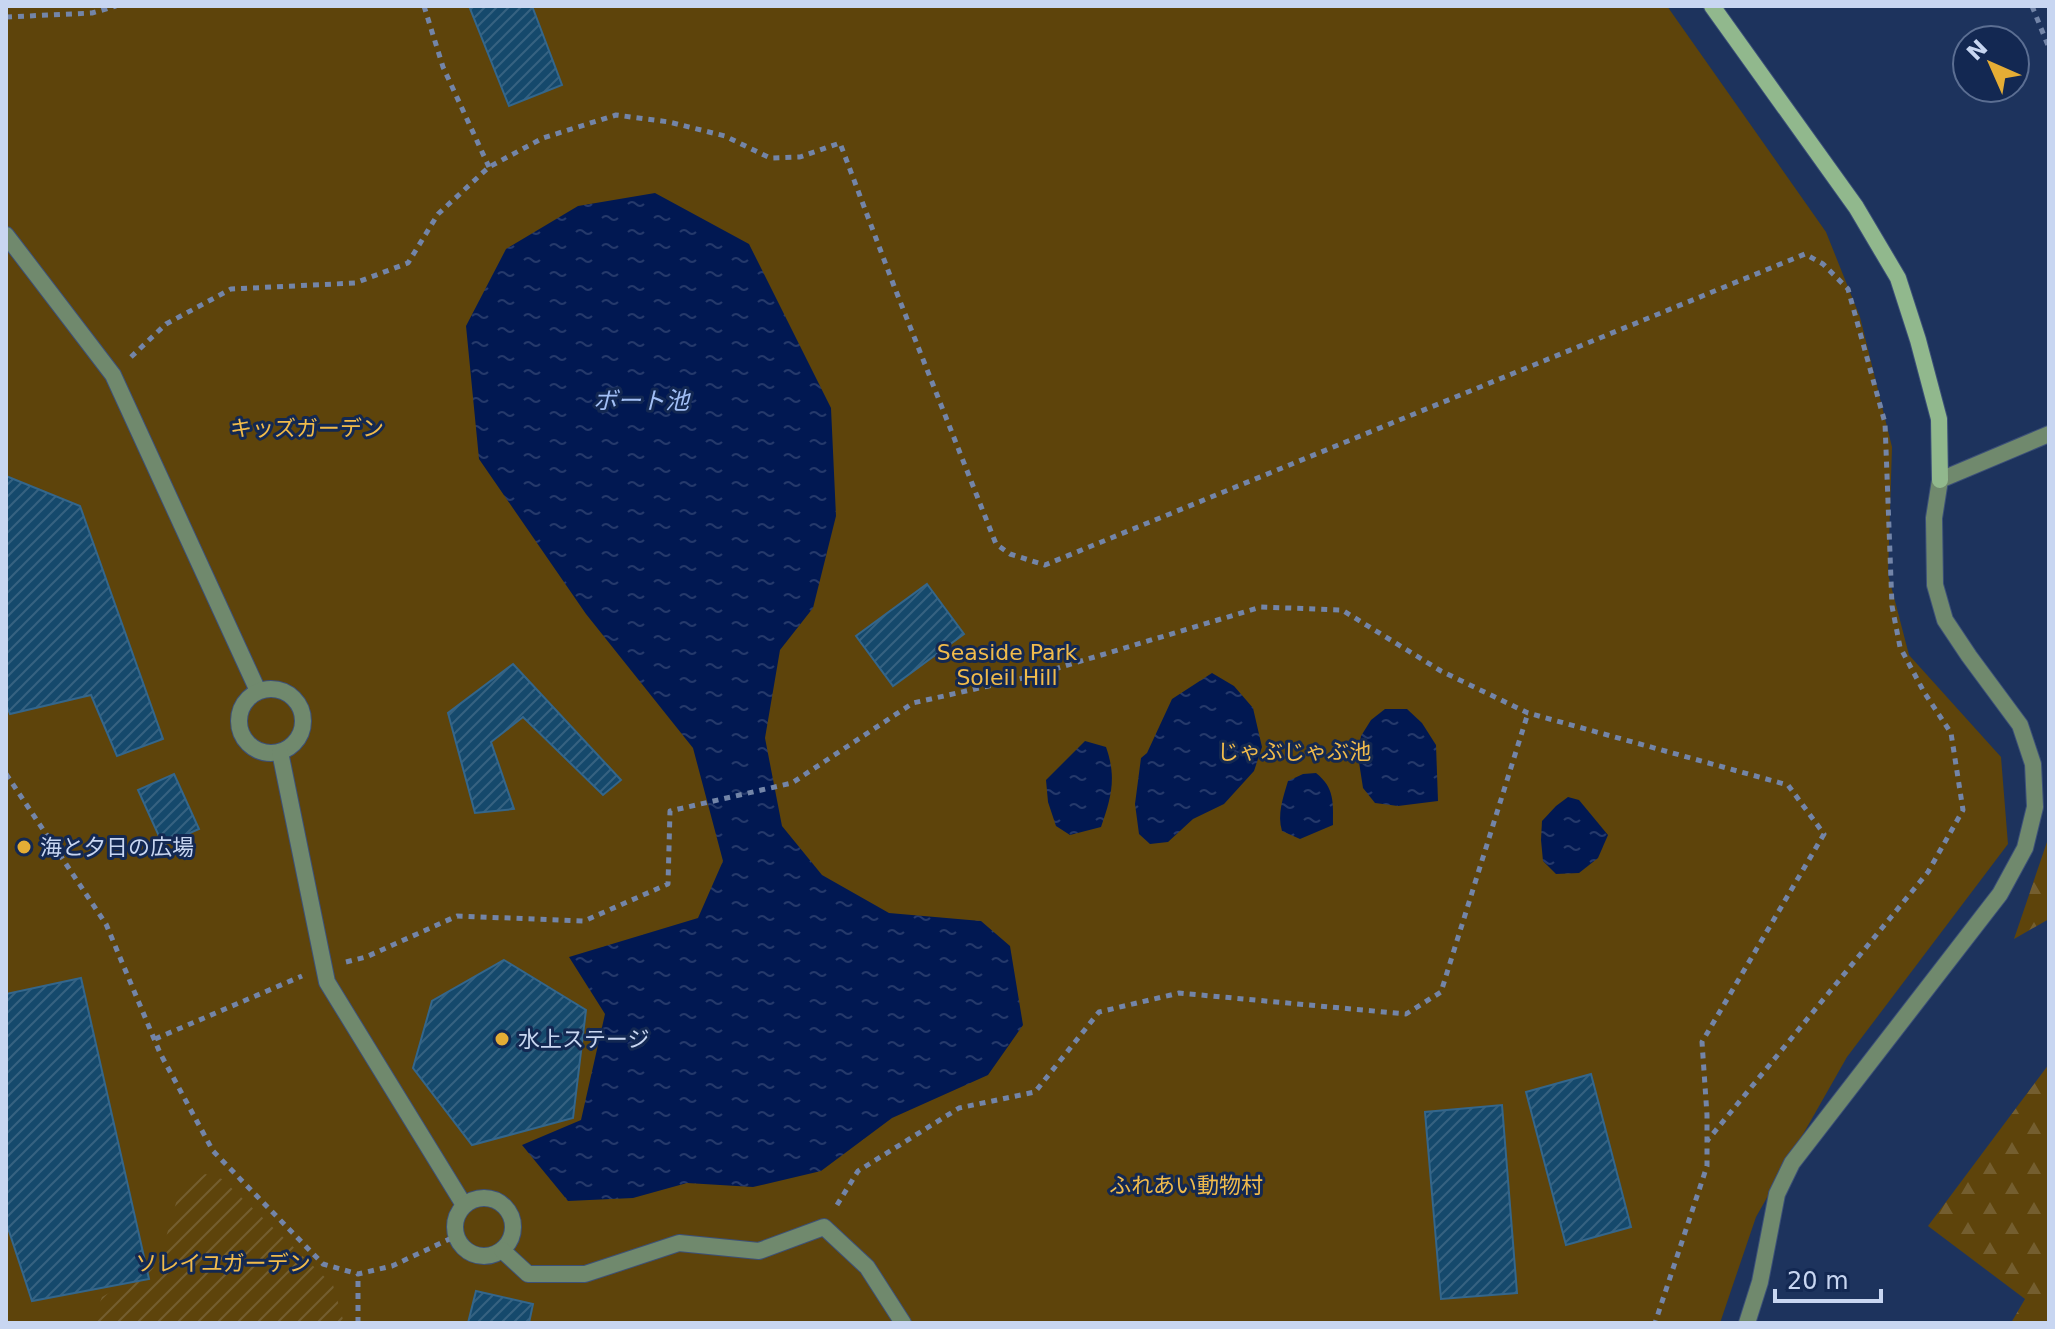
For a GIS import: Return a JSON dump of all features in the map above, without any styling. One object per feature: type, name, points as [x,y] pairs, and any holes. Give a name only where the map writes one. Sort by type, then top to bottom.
[{"type":"street","points":[[1712,6],[1856,207],[1898,278],[1939,419],[1940,480],[1934,518],[1935,585],[1945,620],[2020,725],[2033,764],[2035,807],[2025,848],[2000,894],[1792,1163],[1777,1194],[1760,1282],[1747,1323]]},
{"type":"street","points":[[6,235],[113,375],[258,691]]},
{"type":"street","points":[[1940,480],[2049,434]]},
{"type":"street","points":[[281,689],[292,695],[303,715],[299,738],[280,752],[256,750],[240,732],[238,720],[241,708],[248,697],[258,691],[281,689]]},
{"type":"street","points":[[280,752],[327,982],[464,1205]]},
{"type":"street","points":[[487,1198],[499,1202],[512,1221],[509,1242],[502,1250],[492,1254],[481,1256],[470,1253],[456,1236],[457,1214],[464,1205],[475,1199],[487,1198]]},
{"type":"street","points":[[502,1250],[528,1274],[585,1274],[679,1243],[759,1251],[824,1227],[867,1267],[903,1323]]},
{"type":"path","points":[[6,17],[92,13],[116,6]]},
{"type":"path","points":[[424,6],[443,67],[489,167]]},
{"type":"path","points":[[2032,6],[2049,48]]},
{"type":"path","points":[[113,375],[166,324],[231,289],[355,283],[408,263],[438,214],[489,167],[543,138],[616,115],[669,122],[725,136],[770,158],[800,157],[840,143],[996,544],[1010,554],[1045,565],[1805,254],[1823,264],[1848,289],[1885,423],[1892,606],[1900,647],[1951,733],[1963,810],[1928,872],[1707,1141]]},
{"type":"path","points":[[155,1039],[324,967],[366,957],[457,916],[584,921],[668,884],[670,811],[792,783],[913,703],[1028,677],[1261,607],[1342,610],[1441,671],[1528,713],[1788,785],[1824,834],[1702,1042],[1707,1166],[1655,1323]]},
{"type":"path","points":[[824,1227],[858,1171],[959,1108],[1035,1092],[1099,1012],[1179,993],[1406,1014],[1441,992],[1528,713]]},
{"type":"path","points":[[6,774],[106,924],[160,1053],[213,1151],[323,1264],[358,1274],[392,1266],[456,1236]]},
{"type":"path","points":[[358,1274],[358,1323]]},
{"type":"green space","name":"Seaside Park Soleil Hill","points":[[6,6],[1667,6],[1826,232],[1860,317],[1892,447],[1888,574],[1909,655],[2001,757],[2008,844],[1847,1057],[1756,1217],[1720,1323],[6,1323]]},
{"type":"green space","points":[[2049,836],[2049,919],[2014,939]]},
{"type":"green space","points":[[2049,1064],[2049,1323],[2011,1323],[2025,1299],[1928,1226]]},
{"type":"green space","name":"ソレイユガーデン","points":[[205,1174],[222,1179],[333,1285],[344,1323],[92,1323],[102,1297],[158,1265],[178,1196]]},
{"type":"water","name":"ボート池","points":[[655,193],[749,244],[831,408],[836,516],[813,608],[780,650],[765,738],[782,826],[822,875],[889,913],[981,921],[1010,946],[1023,1025],[988,1075],[892,1118],[821,1171],[753,1187],[687,1183],[633,1198],[568,1201],[522,1145],[581,1120],[605,1014],[569,957],[698,918],[723,861],[693,748],[586,614],[479,459],[466,326],[506,249],[578,206]]},
{"type":"water","points":[[1212,673],[1234,686],[1253,708],[1262,747],[1254,771],[1224,804],[1193,819],[1168,842],[1150,844],[1139,834],[1135,804],[1141,758],[1147,753],[1172,699]]},
{"type":"water","points":[[1385,709],[1407,709],[1422,723],[1436,745],[1438,801],[1398,806],[1375,803],[1363,788],[1358,756],[1361,736],[1371,720]]},
{"type":"water","points":[[1085,741],[1106,747],[1111,768],[1108,807],[1101,827],[1070,835],[1056,826],[1048,802],[1046,780]]},
{"type":"water","points":[[1316,773],[1330,790],[1333,825],[1300,839],[1282,831],[1280,818],[1283,800],[1288,781],[1303,774]]},
{"type":"water","points":[[1568,797],[1579,800],[1608,835],[1598,858],[1579,873],[1556,874],[1543,861],[1542,821]]},
{"type":"building","points":[[469,6],[532,6],[562,85],[509,106]]},
{"type":"building","points":[[6,476],[80,506],[163,739],[117,756],[91,695],[10,714],[6,704]]},
{"type":"building","points":[[927,584],[964,634],[893,686],[856,636]]},
{"type":"building","points":[[513,664],[621,780],[603,795],[523,717],[491,742],[514,809],[475,813],[448,713]]},
{"type":"building","points":[[174,774],[199,829],[163,845],[138,790]]},
{"type":"building","name":"水上ステージ","points":[[504,960],[586,1010],[573,1118],[472,1145],[413,1068],[432,1001]]},
{"type":"building","points":[[81,978],[149,1279],[32,1301],[6,1222],[6,994]]},
{"type":"building","points":[[1591,1074],[1631,1227],[1566,1245],[1526,1092]]},
{"type":"building","points":[[1502,1105],[1517,1293],[1441,1299],[1425,1112]]},
{"type":"building","points":[[476,1291],[533,1304],[529,1323],[468,1323]]},
{"type":"place","name":"海と夕日の広場","points":[[24,847]]},
{"type":"place","name":"水上ステージ","points":[[502,1039]]},
{"type":"park label","name":"キッズガーデン","points":[[307,428]]},
{"type":"park label","name":"じゃぶじゃぶ池","points":[[1294,751]]},
{"type":"park label","name":"ふれあい動物村","points":[[1186,1185]]}]
